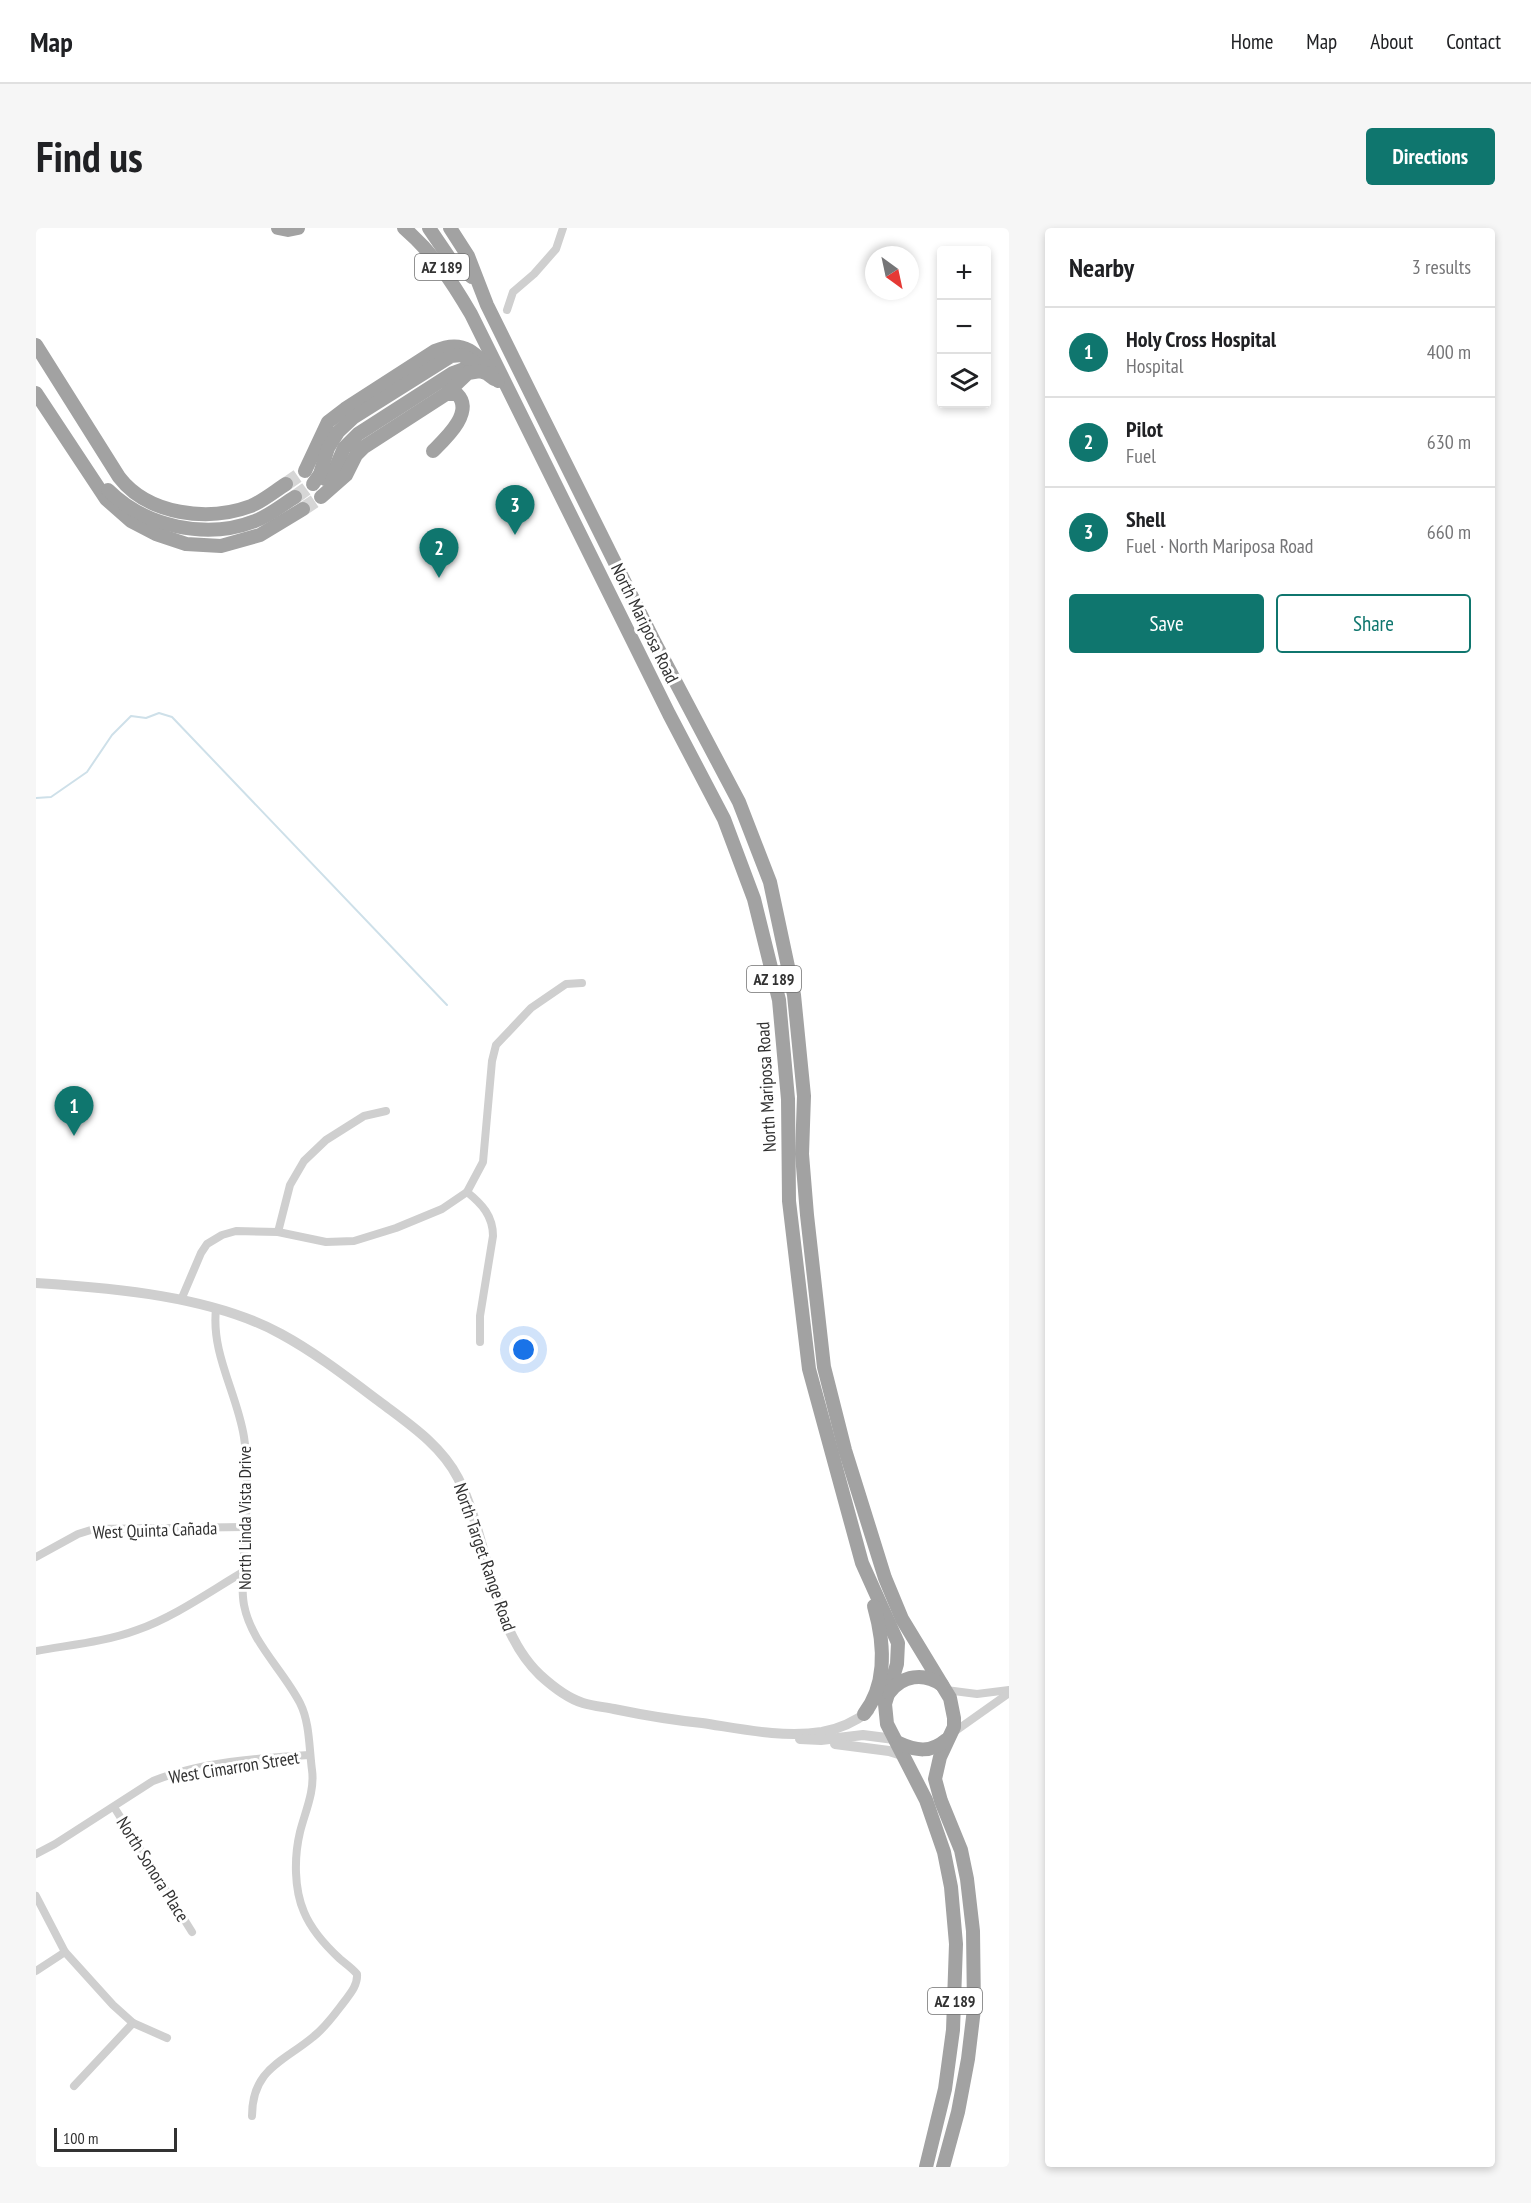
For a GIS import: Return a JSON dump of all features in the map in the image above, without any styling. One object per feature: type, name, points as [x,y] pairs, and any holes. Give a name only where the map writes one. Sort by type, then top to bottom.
[{"type":"highway","points":[[278,228],[288,230],[298,228]]},
{"type":"highway","name":"AZ 189","points":[[404,228],[429,252],[447,274],[471,314]]},
{"type":"highway","name":"AZ 189","points":[[429,228],[450,259],[472,277]]},
{"type":"highway","name":"AZ 189","points":[[440,228],[480,290],[487,305]]},
{"type":"highway","name":"AZ 189","points":[[450,228],[472,264],[480,290]]},
{"type":"highway","points":[[471,314],[487,305]]},
{"type":"highway","name":"North Mariposa Road","points":[[487,305],[655,643],[739,802],[770,882],[794,995],[804,1096],[802,1154],[824,1367],[845,1450],[885,1578],[902,1619],[944,1688],[952,1706],[954,1718],[935,1779],[964,1864],[970,1900],[974,2009],[963,2084],[944,2167]]},
{"type":"highway","name":"North Mariposa Road","points":[[471,314],[669,714],[724,819],[754,899],[779,1000],[788,1099],[789,1201],[808,1369],[862,1563],[898,1643],[897,1664],[885,1712],[896,1741],[906,1756],[926,1800],[944,1852],[951,1887],[956,1944],[956,2000],[949,2064],[938,2122],[926,2167]]},
{"type":"highway","points":[[36,345],[119,477],[130,490],[145,500],[173,511],[205,514],[234,511],[294,496]]},
{"type":"highway","points":[[315,483],[328,422],[419,360],[446,346],[462,346],[477,367],[510,395]]},
{"type":"highway","points":[[477,367],[510,395]]},
{"type":"highway","points":[[315,483],[346,475],[356,455],[364,447],[446,394],[477,367]]},
{"type":"highway","points":[[315,483],[341,473],[351,451],[361,440],[477,367]]},
{"type":"highway","points":[[36,393],[106,499],[131,521],[156,534],[186,544],[221,546],[260,535],[294,496]]},
{"type":"highway","points":[[433,451],[450,433],[463,407],[462,399],[457,394],[446,394]]},
{"type":"highway","points":[[86,468],[111,494],[142,514],[164,523],[189,529],[219,531],[256,521],[294,496]]},
{"type":"highway","points":[[862,1563],[878,1619],[883,1649],[877,1693],[864,1714]]},
{"type":"highway","points":[[888,1695],[902,1681],[914,1677],[928,1678],[944,1688]]},
{"type":"highway","points":[[896,1741],[924,1750],[936,1748],[948,1737]]},
{"type":"highway","points":[[956,1944],[962,1958],[974,1961]]},
{"type":"highway","points":[[949,2064],[951,2075],[963,2084]]},
{"type":"street","points":[[507,310],[513,292],[534,274],[556,249],[563,228]]},
{"type":"street","points":[[181,1299],[196,1260],[207,1244],[236,1231],[278,1232],[326,1242],[354,1241],[396,1228],[442,1209],[467,1192],[483,1162],[492,1061],[496,1045],[531,1008],[566,984],[582,983]]},
{"type":"street","points":[[278,1232],[290,1185],[304,1161],[326,1140],[364,1116],[386,1111]]},
{"type":"street","points":[[467,1192],[487,1211],[493,1224],[494,1236],[480,1316],[480,1342]]},
{"type":"street","name":"North Target Range Road","points":[[36,1283],[102,1287],[181,1299],[258,1323],[279,1332],[318,1355],[421,1434],[443,1454],[458,1478],[473,1515],[507,1627],[521,1654],[539,1674],[561,1692],[582,1703],[652,1717],[780,1734],[808,1740],[863,1735],[896,1741]]},
{"type":"street","name":"North Linda Vista Drive","points":[[216,1309],[214,1325],[216,1344],[244,1437],[247,1498],[243,1572],[244,1604],[255,1634],[300,1703],[307,1729],[313,1772],[312,1789],[300,1834],[296,1860],[298,1891],[304,1913],[310,1922],[327,1945],[357,1974],[352,1990],[329,2024],[266,2072],[252,2101],[252,2116]]},
{"type":"street","name":"West Quinta Cañada","points":[[36,1557],[78,1534],[94,1529],[245,1527]]},
{"type":"street","points":[[36,1651],[136,1630],[164,1618],[243,1572]]},
{"type":"street","points":[[944,1688],[977,1694],[1009,1691]]},
{"type":"street","points":[[948,1737],[1009,1691]]},
{"type":"street","name":"North Target Range Road","points":[[780,1734],[823,1731],[839,1727],[864,1714],[888,1695]]},
{"type":"street","points":[[808,1740],[890,1751],[906,1756]]},
{"type":"street","name":"West Cimarron Street","points":[[36,1854],[153,1781],[171,1774],[270,1758],[309,1755]]},
{"type":"street","name":"North Sonora Place","points":[[114,1807],[192,1932]]},
{"type":"street","points":[[36,1896],[65,1952],[113,2005],[133,2023],[167,2038]]},
{"type":"street","points":[[36,1971],[65,1952]]},
{"type":"street","points":[[74,2086],[133,2023]]},
{"type":"waterway","points":[[36,798],[51,797],[87,772],[112,735],[131,716],[146,718],[159,713],[172,717],[447,1005]]},
{"type":"tunnel","points":[[286,484],[305,471]]},
{"type":"tunnel","points":[[295,497],[313,484]]},
{"type":"tunnel","points":[[303,509],[321,497]]},
{"type":"place","name":"Shell","points":[[515,535]]},
{"type":"place","name":"Pilot","points":[[439,578]]},
{"type":"place","name":"Holy Cross Hospital","points":[[74,1136]]}]
